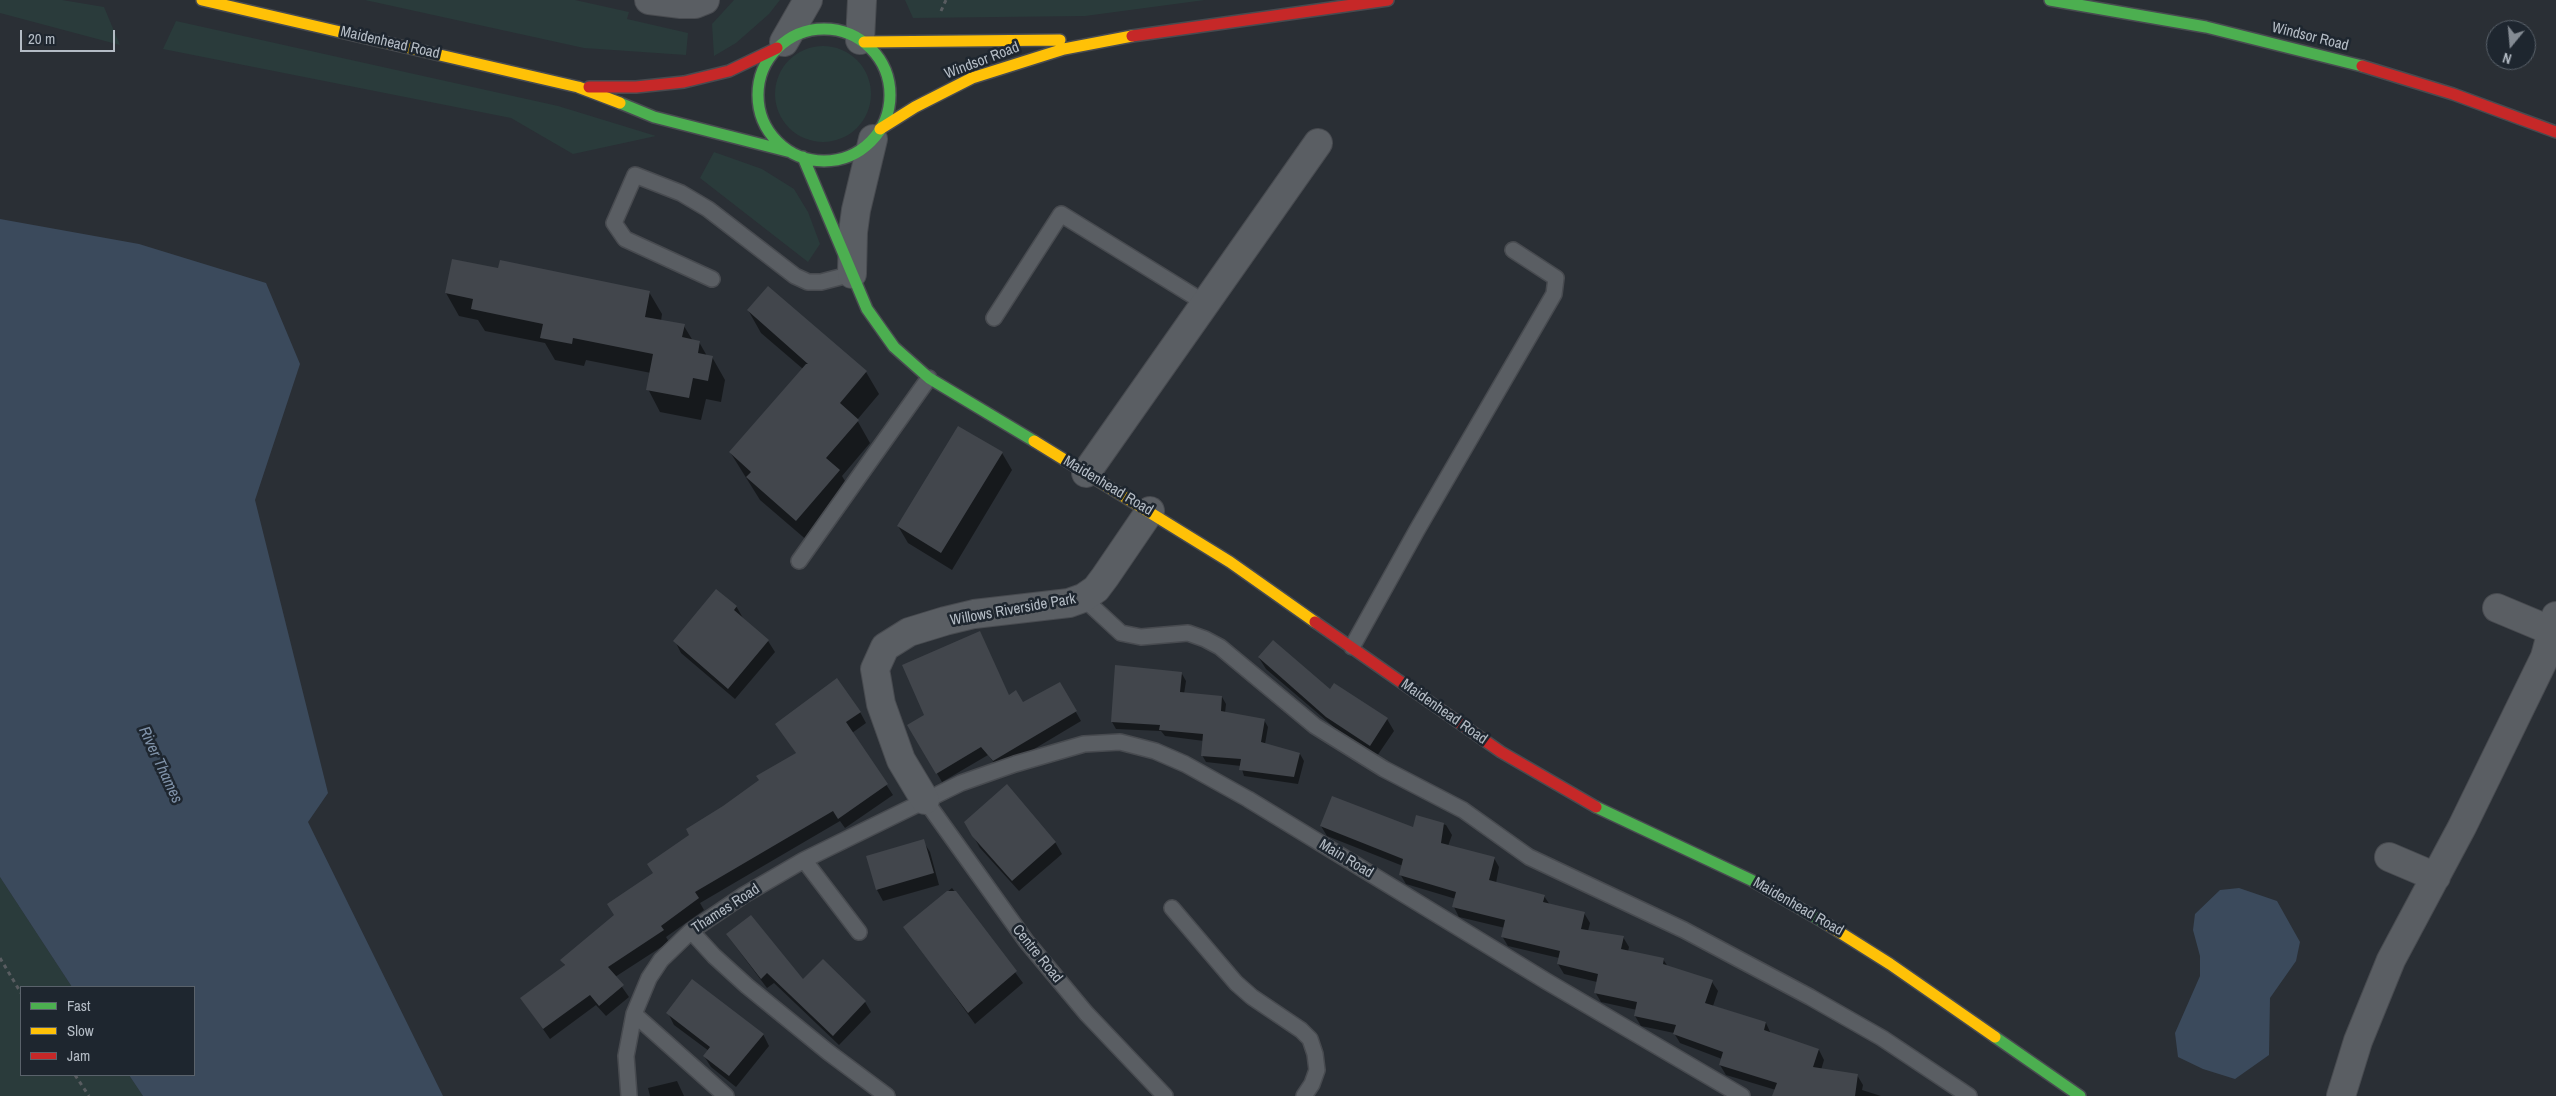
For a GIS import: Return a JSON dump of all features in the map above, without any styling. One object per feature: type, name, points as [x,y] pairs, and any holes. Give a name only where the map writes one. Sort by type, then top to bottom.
[{"type":"main road","name":"Maidenhead Road","points":[[202,0],[578,87],[654,117],[791,152]]},
{"type":"main road","name":"Windsor Road","points":[[876,134],[916,107],[972,78],[1024,60],[1103,40],[1388,0]]},
{"type":"main road","name":"Windsor Road","points":[[2050,0],[2206,27],[2288,47],[2436,89],[2556,132]]},
{"type":"main road","points":[[823,29],[843,32],[862,41],[883,66],[889,86],[889,107],[876,134],[863,148],[840,158],[828,160],[803,157],[791,152],[772,135],[765,124],[758,103],[760,79],[769,58],[781,45],[802,32],[823,29]]},
{"type":"main road","name":"Windsor Road","points":[[862,41],[1103,40]]},
{"type":"main road","name":"Maidenhead Road","points":[[578,87],[636,87],[684,82],[729,71],[781,45]]},
{"type":"main road","name":"Maidenhead Road","points":[[803,157],[867,309],[894,347],[929,378],[1150,511],[1230,562],[1501,752],[1599,809],[1751,880],[1841,931],[2080,1096]]},
{"type":"street","points":[[649,0],[695,4],[705,0]]},
{"type":"street","points":[[781,45],[808,0]]},
{"type":"street","points":[[862,0],[862,41]]},
{"type":"street","points":[[852,274],[853,232],[856,210],[876,134]]},
{"type":"street","points":[[1086,472],[1318,143]]},
{"type":"street","name":"Willows Riverside Park","points":[[925,800],[902,760],[881,704],[875,669],[885,646],[910,632],[946,621],[1004,610],[1069,603],[1083,598],[1096,589],[1106,577],[1150,511]]},
{"type":"street","points":[[2341,1096],[2358,1041],[2391,960],[2436,877],[2545,657],[2554,624],[2497,608]]},
{"type":"street","points":[[2389,857],[2436,877]]},
{"type":"lane","points":[[712,279],[625,239],[614,223],[635,174],[681,193],[708,209],[795,276],[808,282],[821,282],[852,274]]},
{"type":"lane","points":[[994,318],[1061,214],[1206,303]]},
{"type":"lane","points":[[1352,647],[1417,530],[1554,294],[1556,278],[1513,250]]},
{"type":"lane","points":[[798,561],[929,378]]},
{"type":"lane","points":[[1083,598],[1120,633],[1141,637],[1188,633],[1220,647],[1315,726],[1384,769],[1462,810],[1529,857],[1675,925],[1810,996],[1882,1038],[1969,1096]]},
{"type":"lane","name":"Main Road","points":[[925,800],[988,773],[1084,744],[1120,742],[1155,751],[1184,764],[1248,799],[1546,981],[1742,1096]]},
{"type":"lane","name":"Thames Road","points":[[629,1096],[626,1056],[634,1014],[660,960],[691,931],[730,904],[804,860],[925,800]]},
{"type":"lane","name":"Centre Road","points":[[925,800],[1026,941],[1092,1019],[1165,1096]]},
{"type":"lane","points":[[804,860],[859,932]]},
{"type":"lane","points":[[1172,908],[1236,983],[1252,998],[1301,1030],[1310,1039],[1316,1054],[1317,1070],[1312,1084],[1304,1096]]},
{"type":"lane","points":[[691,931],[714,956],[747,986],[828,1052],[887,1096]]},
{"type":"lane","points":[[634,1014],[726,1096]]},
{"type":"path","points":[[0,958],[20,992]]},
{"type":"path","points":[[76,1076],[89,1096]]},
{"type":"shaded area","points":[[0,0],[62,0],[104,7],[120,45],[0,13]]},
{"type":"shaded area","points":[[365,0],[575,0],[629,12],[627,19],[688,33],[686,55],[584,48]]},
{"type":"shaded area","points":[[734,0],[780,0],[769,14],[736,43],[714,56],[712,24]]},
{"type":"shaded area","points":[[905,0],[1205,0],[1085,16],[913,18]]},
{"type":"shaded area","points":[[176,21],[558,106],[656,136],[573,154],[511,118],[163,49]]},
{"type":"shaded area","points":[[823,46],[841,50],[857,60],[867,76],[871,94],[867,112],[857,128],[841,138],[823,142],[805,138],[789,128],[779,112],[775,94],[779,76],[789,60],[805,50]]},
{"type":"shaded area","points":[[714,152],[762,169],[794,189],[808,212],[820,244],[808,262],[700,178]]},
{"type":"shaded area","points":[[0,877],[71,986],[20,986],[20,1076],[130,1076],[143,1096],[0,1096]]},
{"type":"water","name":"River Thames","points":[[0,219],[139,244],[266,283],[300,364],[255,500],[328,793],[308,822],[443,1096],[143,1096],[130,1076],[195,1076],[195,986],[71,986],[0,877]]},
{"type":"water","points":[[2239,888],[2277,901],[2300,942],[2296,961],[2270,998],[2269,1055],[2235,1079],[2203,1069],[2178,1057],[2175,1033],[2200,976],[2200,956],[2193,930],[2195,914],[2220,890]]},
{"type":"building","points":[[452,259],[498,268],[500,260],[650,291],[645,317],[685,324],[682,337],[700,341],[698,353],[713,356],[708,381],[693,378],[689,398],[646,390],[653,354],[573,338],[572,344],[540,338],[543,324],[471,309],[473,299],[445,293]]},
{"type":"building","points":[[768,286],[867,371],[840,403],[859,420],[826,458],[840,470],[796,521],[746,477],[751,472],[729,452],[808,364],[747,310]]},
{"type":"building","points":[[958,426],[1003,452],[941,553],[897,526]]},
{"type":"building","points":[[716,589],[737,606],[734,610],[769,640],[728,689],[673,641]]},
{"type":"building","points":[[980,631],[1009,695],[1016,690],[1023,702],[1060,682],[1077,711],[993,761],[981,747],[936,774],[907,725],[924,715],[902,665]]},
{"type":"building","points":[[1273,640],[1330,689],[1334,683],[1388,718],[1370,746],[1326,717],[1258,657]]},
{"type":"building","points":[[1115,665],[1182,672],[1180,692],[1222,696],[1221,711],[1265,719],[1261,742],[1300,753],[1294,777],[1239,770],[1241,759],[1201,756],[1203,734],[1159,730],[1160,725],[1111,722]]},
{"type":"building","points":[[837,678],[861,712],[846,722],[888,784],[838,819],[833,811],[695,892],[699,898],[661,926],[664,930],[608,967],[624,985],[599,1006],[590,995],[543,1029],[520,998],[565,965],[560,960],[614,915],[607,904],[653,873],[647,864],[689,835],[686,829],[723,806],[759,780],[756,776],[796,753],[775,724]]},
{"type":"building","points":[[1007,784],[1056,842],[1012,881],[972,836],[964,822]]},
{"type":"building","points":[[1332,796],[1413,827],[1416,815],[1444,823],[1441,843],[1495,857],[1489,880],[1545,895],[1543,902],[1585,912],[1581,929],[1624,936],[1621,949],[1664,958],[1663,964],[1713,980],[1705,1003],[1766,1022],[1764,1030],[1819,1049],[1813,1067],[1858,1074],[1855,1096],[1772,1096],[1777,1083],[1719,1065],[1723,1052],[1673,1034],[1676,1025],[1634,1016],[1637,1002],[1594,993],[1598,974],[1557,964],[1560,951],[1501,937],[1505,920],[1452,907],[1456,892],[1399,875],[1403,859],[1320,826]]},
{"type":"building","points":[[924,839],[934,873],[876,890],[866,856]]},
{"type":"building","points":[[947,891],[956,891],[1017,971],[968,1013],[903,927]]},
{"type":"building","points":[[751,915],[803,979],[823,959],[866,1001],[833,1036],[767,973],[761,979],[726,934]]},
{"type":"building","points":[[692,979],[764,1034],[729,1076],[703,1056],[710,1047],[666,1013]]},
{"type":"traffic: fast","points":[[2050,0],[2206,27],[2362,66]]},
{"type":"traffic: fast","points":[[824,29],[849,34],[861,40],[879,58],[885,70],[890,95],[885,120],[879,132],[861,150],[849,156],[824,161],[799,156],[787,150],[769,132],[763,120],[758,95],[763,70],[769,58],[787,40],[799,34],[824,29]]},
{"type":"traffic: fast","points":[[620,103],[654,117],[791,152]]},
{"type":"traffic: fast","points":[[803,157],[867,309],[894,347],[929,378],[1034,441]]},
{"type":"traffic: fast","points":[[1596,807],[1751,880],[1825,923]]},
{"type":"traffic: fast","points":[[1995,1037],[2080,1096]]},
{"type":"traffic: slow","points":[[202,0],[578,87],[620,103]]},
{"type":"traffic: slow","points":[[880,129],[915,107],[972,78],[1064,49],[1132,36]]},
{"type":"traffic: slow","points":[[864,42],[1060,40]]},
{"type":"traffic: slow","points":[[1034,441],[1230,562],[1315,622]]},
{"type":"traffic: slow","points":[[1825,923],[1890,964],[1995,1037]]},
{"type":"traffic: jam","points":[[1132,36],[1388,0]]},
{"type":"traffic: jam","points":[[589,87],[636,87],[684,82],[729,71],[777,48]]},
{"type":"traffic: jam","points":[[2362,66],[2453,94],[2556,132]]},
{"type":"traffic: jam","points":[[1315,622],[1501,752],[1596,807]]}]
